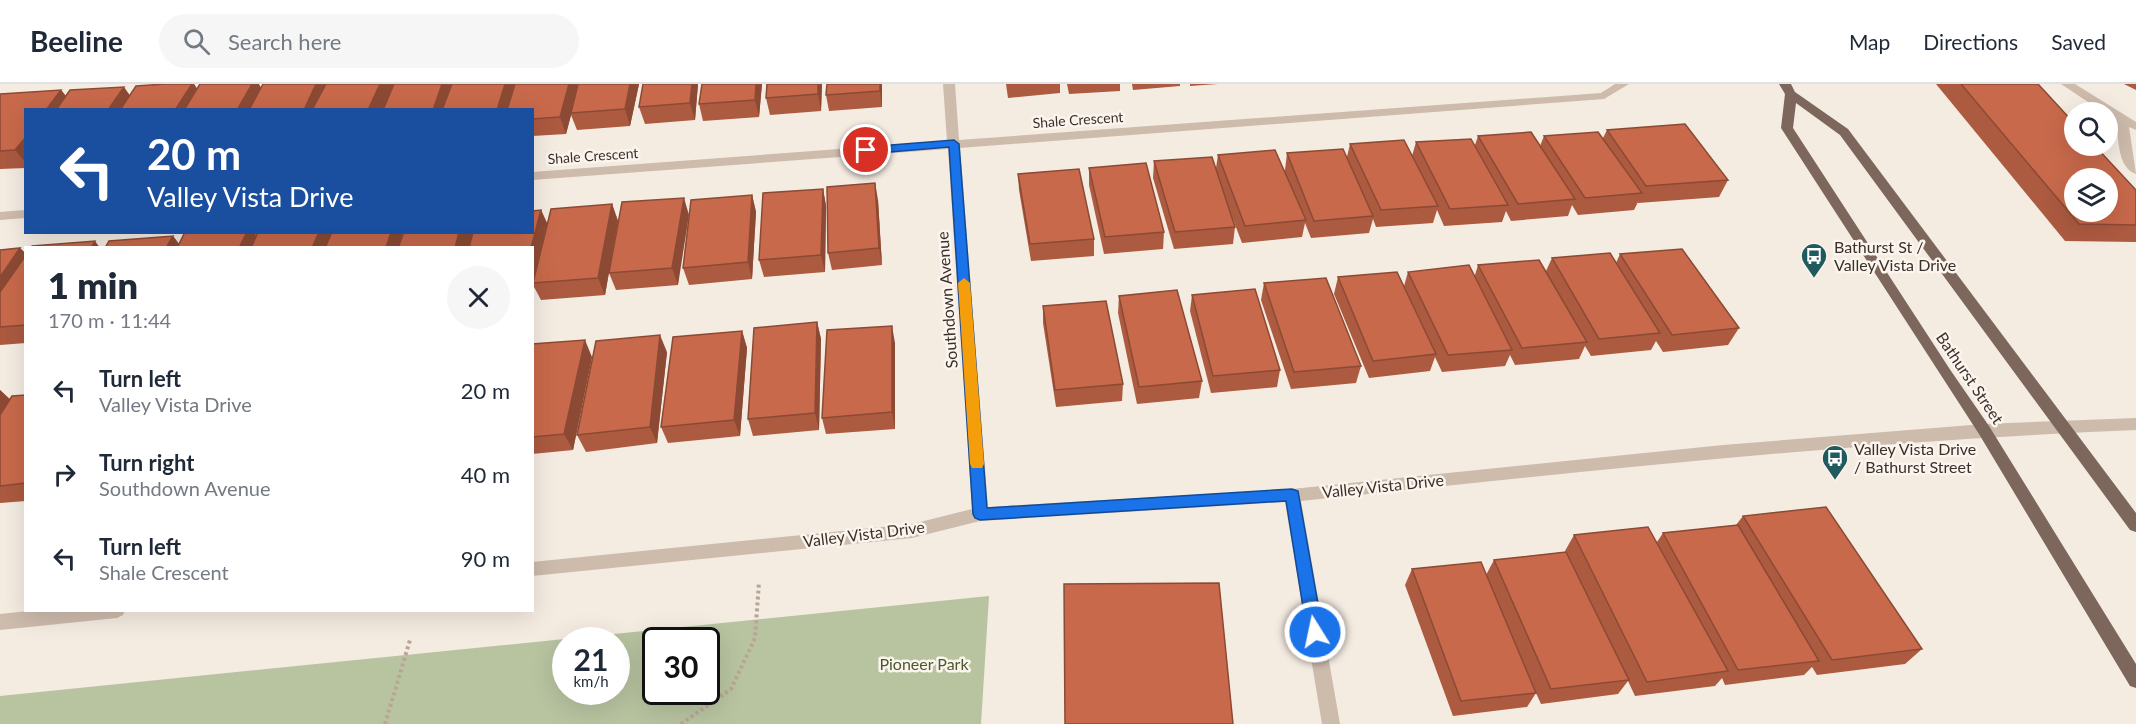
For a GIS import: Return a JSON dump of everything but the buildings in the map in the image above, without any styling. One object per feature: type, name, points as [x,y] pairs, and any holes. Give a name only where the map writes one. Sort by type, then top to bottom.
[{"type":"main road","name":"Bathurst Street","points":[[1788,89],[1844,132],[2136,525]]},
{"type":"main road","name":"Bathurst Street","points":[[1788,89],[1787,128],[1984,430],[2136,680]]},
{"type":"street","name":"Southdown Avenue","points":[[949,84],[980,514]]},
{"type":"street","name":"Shale Crescent","points":[[534,176],[1604,96],[1623,84]]},
{"type":"street","points":[[2067,84],[2122,120],[2136,126]]},
{"type":"street","points":[[2122,120],[2128,160],[2136,170]]},
{"type":"street","points":[[0,216],[24,214]]},
{"type":"street","name":"Valley Vista Drive","points":[[534,569],[912,531],[980,514],[1292,495],[1723,451],[1984,430],[2066,429],[2136,424]]},
{"type":"street","points":[[1292,495],[1330,724]]},
{"type":"street","points":[[0,622],[98,612]]},
{"type":"path","points":[[681,724],[731,689],[755,638],[759,582]]},
{"type":"path","points":[[385,724],[410,640]]},
{"type":"green space","name":"Pioneer Park","points":[[989,596],[981,724],[0,724],[0,696],[552,640],[552,705],[630,705],[630,632],[642,631],[642,705],[720,705],[720,627],[682,627]]},
{"type":"slow traffic","points":[[964,283],[977,464]]},
{"type":"place","name":"Bathurst St / Valley Vista Drive","points":[[1814,279]]},
{"type":"place","name":"Valley Vista Drive / Bathurst Street","points":[[1835,481]]},
{"type":"route","points":[[866,150],[954,144],[980,514],[1292,495],[1315,632]]}]
